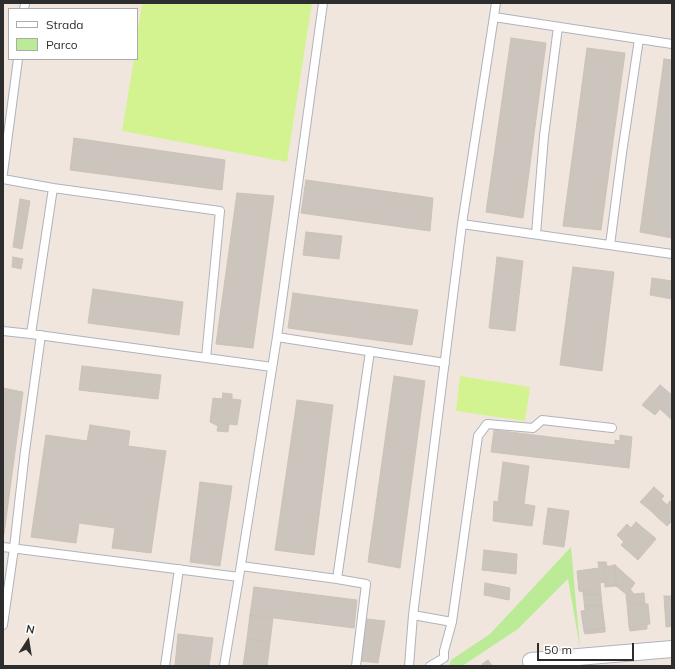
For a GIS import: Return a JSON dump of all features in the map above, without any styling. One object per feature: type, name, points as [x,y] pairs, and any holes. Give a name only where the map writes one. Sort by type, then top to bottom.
[{"type":"street","points":[[532,666],[531,661],[672,649]]},
{"type":"lane","points":[[224,666],[272,367],[323,3]]},
{"type":"lane","points":[[409,666],[413,615],[462,224],[496,3]]},
{"type":"lane","points":[[494,17],[672,44]]},
{"type":"lane","points":[[536,234],[544,136],[558,26]]},
{"type":"lane","points":[[610,245],[639,39]]},
{"type":"lane","points":[[3,173],[18,60]]},
{"type":"lane","points":[[3,179],[53,188],[220,211],[206,358]]},
{"type":"lane","points":[[32,334],[53,188]]},
{"type":"lane","points":[[462,224],[672,254]]},
{"type":"lane","points":[[3,331],[272,367]]},
{"type":"lane","points":[[3,625],[41,336]]},
{"type":"lane","points":[[276,337],[445,363]]},
{"type":"lane","points":[[337,579],[370,351]]},
{"type":"lane","points":[[430,666],[444,658],[444,651],[452,622],[478,436],[487,424],[533,428],[542,420],[612,428]]},
{"type":"lane","points":[[3,547],[239,577]]},
{"type":"lane","points":[[241,566],[366,584],[356,666]]},
{"type":"lane","points":[[165,666],[179,569]]},
{"type":"lane","points":[[413,615],[452,622]]},
{"type":"green space","points":[[142,3],[312,3],[287,162],[122,131],[134,60],[138,60],[138,30]]},
{"type":"green space","points":[[460,376],[530,387],[525,421],[456,411]]},
{"type":"green space","points":[[571,547],[580,648],[568,579],[518,629],[462,666],[449,666],[451,660],[490,634]]},
{"type":"building","points":[[511,38],[546,43],[523,218],[486,212]]},
{"type":"building","points":[[587,48],[625,53],[601,230],[563,226]]},
{"type":"building","points":[[664,59],[672,60],[672,238],[640,232]]},
{"type":"building","points":[[74,138],[225,160],[222,190],[70,170]]},
{"type":"building","points":[[306,180],[433,198],[430,231],[301,213]]},
{"type":"building","points":[[237,193],[274,196],[253,348],[216,344]]},
{"type":"building","points":[[20,199],[30,201],[22,249],[13,247]]},
{"type":"building","points":[[306,232],[342,236],[339,259],[303,255]]},
{"type":"building","points":[[13,257],[23,259],[21,269],[12,267]]},
{"type":"building","points":[[497,257],[523,261],[515,331],[489,328]]},
{"type":"building","points":[[573,267],[614,272],[602,371],[560,365]]},
{"type":"building","points":[[652,278],[672,281],[672,299],[650,295]]},
{"type":"building","points":[[93,289],[183,302],[179,335],[88,323]]},
{"type":"building","points":[[293,293],[418,310],[412,345],[288,328]]},
{"type":"building","points":[[82,366],[161,375],[158,399],[79,390]]},
{"type":"building","points":[[394,376],[425,381],[400,568],[368,562]]},
{"type":"building","points":[[660,385],[672,395],[672,420],[660,409],[655,415],[642,405]]},
{"type":"building","points":[[3,388],[23,392],[4,534],[3,534]]},
{"type":"building","points":[[223,393],[232,394],[232,399],[241,400],[237,425],[229,424],[228,432],[217,431],[218,426],[210,422],[213,398],[222,399]]},
{"type":"building","points":[[297,400],[333,405],[314,555],[275,550]]},
{"type":"building","points":[[90,425],[130,431],[128,446],[166,451],[151,553],[112,548],[115,528],[79,523],[76,543],[31,537],[46,435],[87,441]]},
{"type":"building","points":[[494,430],[615,445],[615,440],[620,441],[620,435],[632,437],[629,468],[491,452]]},
{"type":"building","points":[[503,462],[529,466],[524,504],[535,506],[532,526],[493,521],[494,501],[498,502]]},
{"type":"building","points":[[200,482],[232,486],[220,566],[190,562]]},
{"type":"building","points":[[654,487],[664,496],[651,511],[640,502]]},
{"type":"building","points":[[661,499],[667,505],[657,517],[651,511]]},
{"type":"building","points":[[670,501],[672,503],[672,521],[667,526],[657,517]]},
{"type":"building","points":[[548,508],[569,511],[564,547],[543,544]]},
{"type":"building","points":[[636,522],[654,537],[640,551],[627,538],[624,542],[617,535],[627,524],[631,528]]},
{"type":"building","points":[[654,537],[656,539],[638,560],[621,545],[627,538],[640,551]]},
{"type":"building","points":[[484,550],[517,554],[516,574],[482,570]]},
{"type":"building","points":[[598,562],[606,562],[607,566],[604,567],[605,582],[600,583],[601,594],[586,595],[587,591],[579,591],[577,571],[599,568]]},
{"type":"building","points":[[615,565],[616,586],[605,587],[604,567]]},
{"type":"building","points":[[615,565],[635,583],[627,594],[618,585],[616,586]]},
{"type":"building","points":[[485,583],[510,588],[509,600],[484,595]]},
{"type":"building","points":[[618,585],[627,594],[630,589],[634,594],[644,593],[645,604],[627,603],[626,594],[616,586]]},
{"type":"building","points":[[254,587],[357,600],[354,628],[250,615]]},
{"type":"building","points":[[587,591],[586,595],[601,594],[602,605],[587,606],[588,610],[585,610],[583,592]]},
{"type":"building","points":[[664,596],[672,596],[672,626],[666,627]]},
{"type":"building","points":[[627,603],[648,604],[650,624],[629,627]]},
{"type":"building","points":[[602,605],[605,628],[584,631],[581,611],[588,610],[587,606]]},
{"type":"building","points":[[250,615],[273,618],[270,642],[247,639]]},
{"type":"building","points":[[367,619],[385,621],[378,663],[361,661]]},
{"type":"building","points":[[647,625],[647,629],[630,631],[629,627]]},
{"type":"building","points":[[605,628],[605,632],[585,634],[584,631]]},
{"type":"building","points":[[178,634],[213,638],[209,666],[175,666]]},
{"type":"building","points":[[247,639],[270,642],[267,666],[243,666]]},
{"type":"building","points":[[488,660],[492,666],[483,666],[482,664]]}]
